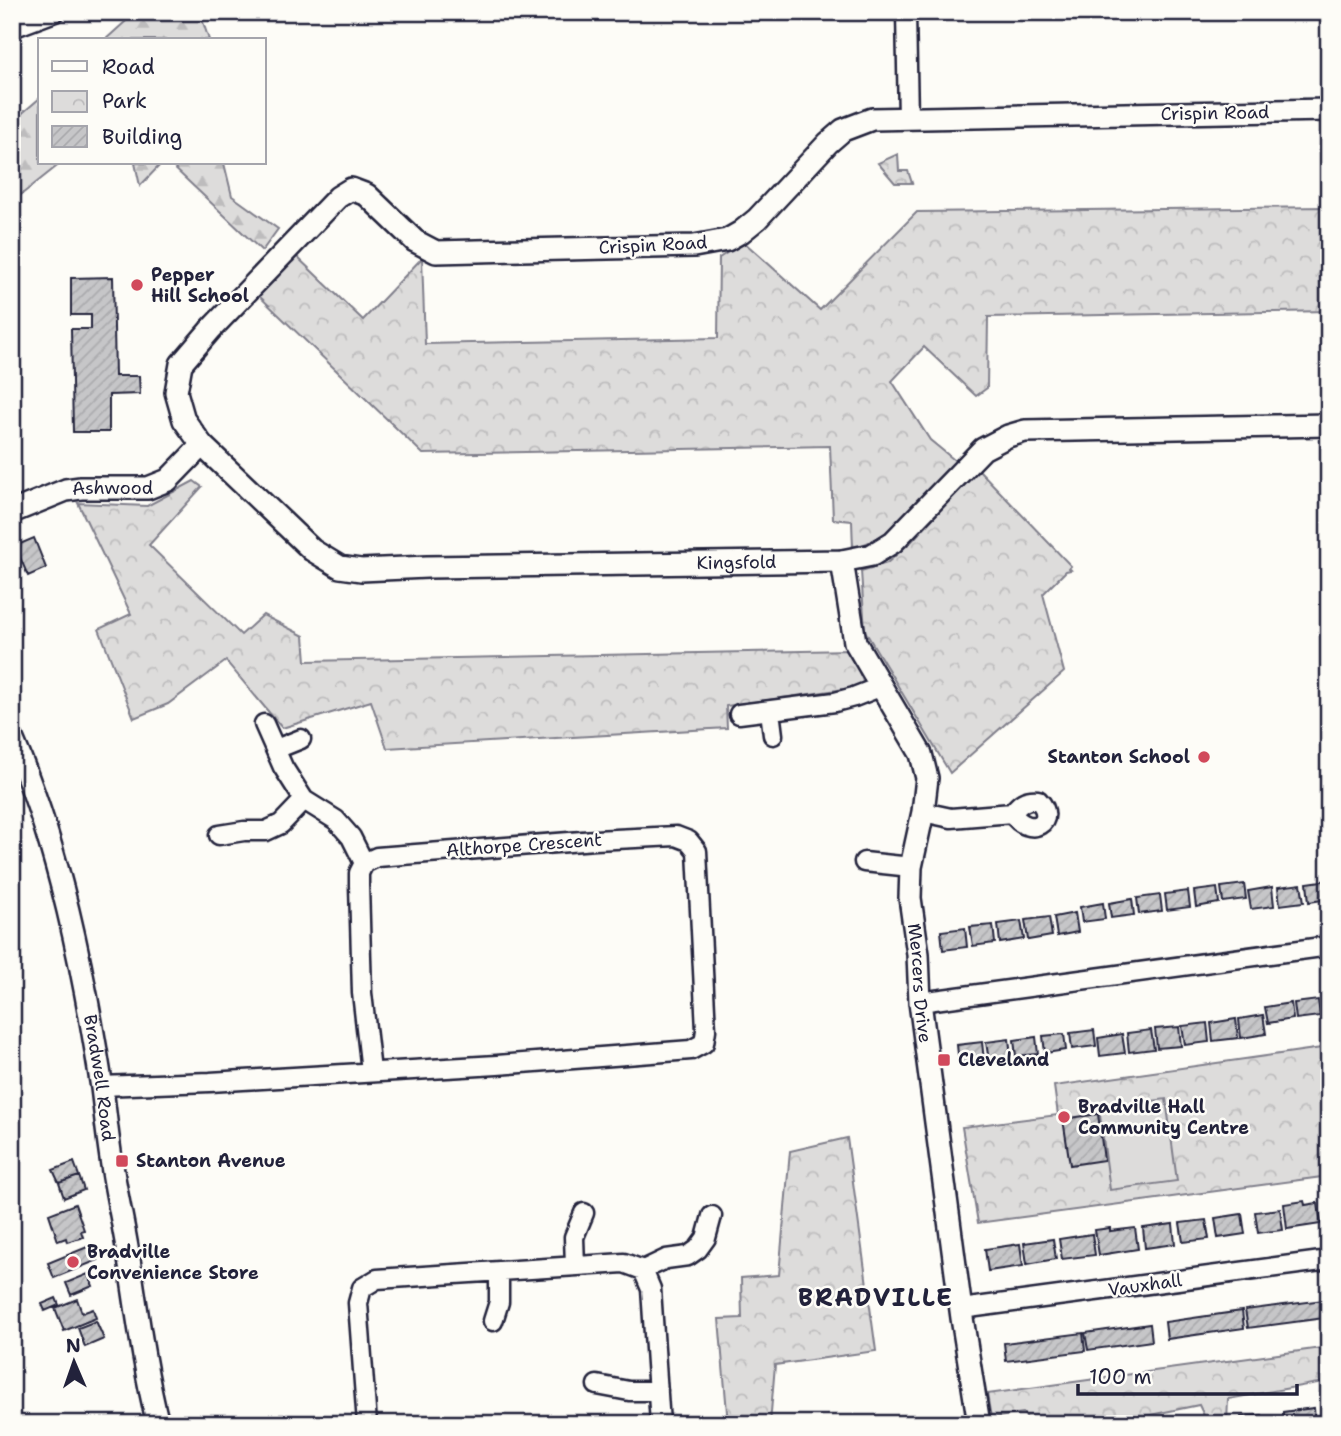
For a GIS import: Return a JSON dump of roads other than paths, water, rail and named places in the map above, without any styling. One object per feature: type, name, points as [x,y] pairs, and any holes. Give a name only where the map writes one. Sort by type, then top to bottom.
[{"type":"street","points":[[12,28],[55,12]]},
{"type":"street","points":[[906,12],[908,119]]},
{"type":"street","name":"Crispin Road","points":[[176,391],[181,364],[211,329],[338,197],[351,189],[367,195],[415,241],[436,252],[703,245],[727,240],[741,232],[757,219],[828,143],[844,130],[872,120],[1329,110]]},
{"type":"street","name":"Kingsfold","points":[[176,391],[184,420],[202,444],[312,550],[340,567],[362,570],[842,561],[872,555],[893,542],[983,449],[1008,436],[1025,431],[1329,425]]},
{"type":"street","name":"Ashwood","points":[[12,512],[66,490],[148,488],[168,480],[202,444]]},
{"type":"street","name":"Mercers Drive","points":[[842,561],[855,642],[921,754],[927,778],[911,867],[910,898],[918,954],[920,1002],[979,1424]]},
{"type":"street","points":[[739,714],[835,702],[882,685]]},
{"type":"street","points":[[770,711],[773,735]]},
{"type":"street","points":[[101,1086],[371,1071],[362,993],[359,919],[359,873],[364,863],[351,837],[336,820],[304,800],[283,767],[264,724]]},
{"type":"street","name":"Bradwell Road","points":[[12,738],[22,759],[45,829],[75,941],[158,1424]]},
{"type":"street","points":[[276,749],[301,739]]},
{"type":"street","points":[[219,835],[266,831],[281,824],[304,800]]},
{"type":"street","points":[[923,812],[951,818],[1012,813]]},
{"type":"street","name":"Althorpe Crescent","points":[[364,863],[377,857],[595,839],[676,836],[689,841],[697,851],[706,1030],[704,1043],[691,1050],[497,1065],[371,1071]]},
{"type":"street","points":[[864,862],[911,867]]},
{"type":"street","points":[[920,1002],[1329,946]]},
{"type":"street","points":[[575,1266],[574,1237],[584,1213]]},
{"type":"street","points":[[367,1424],[358,1303],[362,1287],[377,1279],[624,1263],[643,1270],[666,1259],[688,1256],[698,1249],[706,1238],[712,1216]]},
{"type":"street","name":"Vauxhall","points":[[961,1309],[1329,1260]]},
{"type":"street","points":[[643,1270],[651,1289],[660,1424]]},
{"type":"street","points":[[494,1321],[499,1302],[499,1271]]},
{"type":"street","points":[[597,1385],[628,1391],[658,1391]]},
{"type":"place","name":"Pepper Hill School","points":[[137,285]]},
{"type":"place","name":"Stanton School","points":[[1204,757]]},
{"type":"place","name":"Cleveland","points":[[944,1060]]},
{"type":"place","name":"Bradville Hall Community Centre","points":[[1064,1117]]},
{"type":"place","name":"Stanton Avenue","points":[[122,1161]]},
{"type":"place","name":"Bradville Convenience Store","points":[[73,1262]]},
{"type":"district","name":"BRADVILLE","points":[[876,1298]]}]
